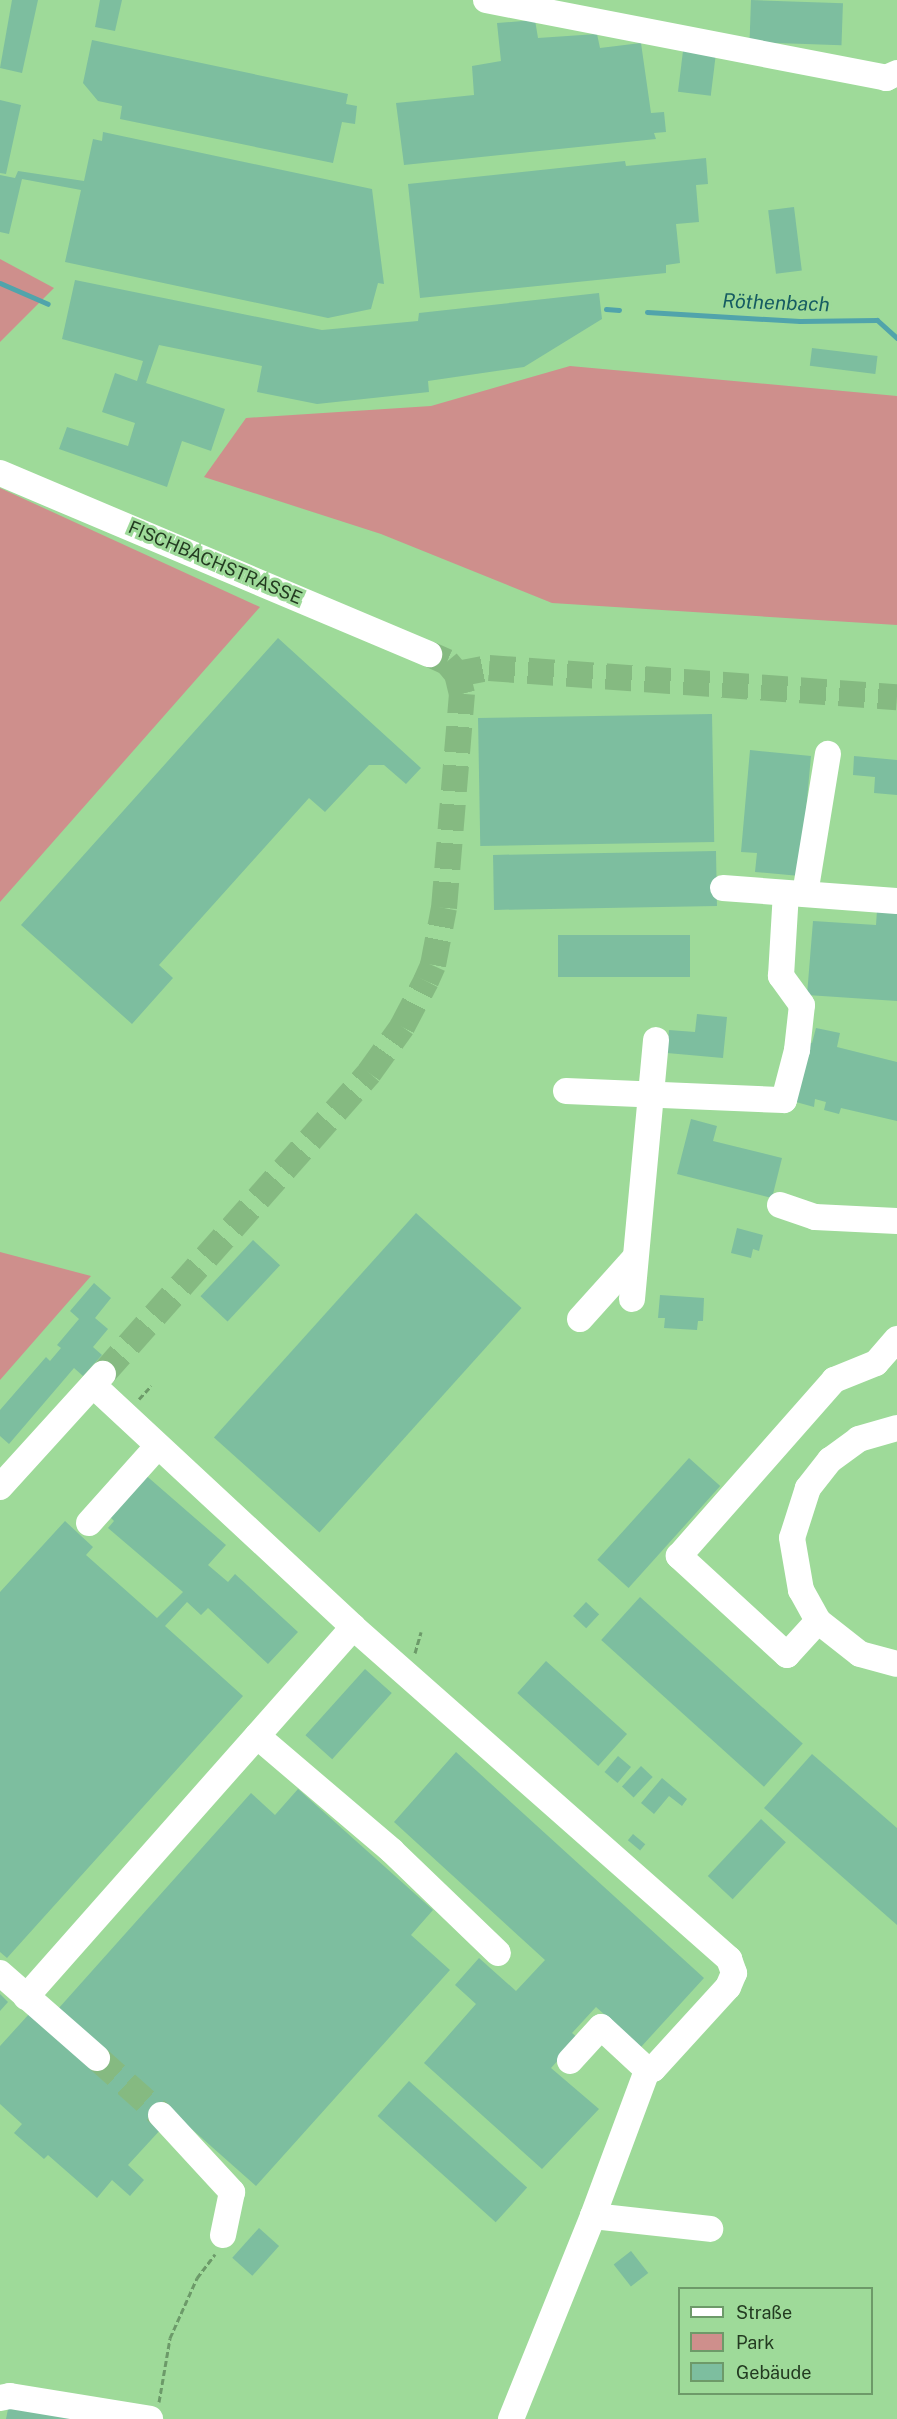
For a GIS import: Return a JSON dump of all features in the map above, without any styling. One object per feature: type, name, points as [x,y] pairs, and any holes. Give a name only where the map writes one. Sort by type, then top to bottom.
[{"type":"street","points":[[486,0],[886,78],[897,73]]},
{"type":"street","name":"FISCHBACHSTRASSE","points":[[0,473],[429,654]]},
{"type":"street","points":[[566,1091],[784,1100],[797,1050],[802,1005],[781,976],[795,894],[828,754]]},
{"type":"street","points":[[723,888],[897,901]]},
{"type":"street","points":[[632,1299],[656,1040]]},
{"type":"street","points":[[780,1205],[815,1217],[897,1221]]},
{"type":"street","points":[[580,1319],[635,1258]]},
{"type":"street","points":[[818,1621],[787,1655],[679,1556],[834,1380],[876,1363],[897,1339]]},
{"type":"street","points":[[0,1487],[98,1380],[157,1447],[353,1627],[729,1959],[734,1973],[729,1987],[653,2069],[648,2068],[601,2027],[570,2061]]},
{"type":"street","points":[[897,1428],[875,1433],[843,1448],[818,1473],[800,1504],[792,1538],[794,1565],[801,1590],[818,1621],[860,1654],[897,1664]]},
{"type":"street","points":[[88,1523],[157,1447]]},
{"type":"street","points":[[26,1997],[353,1627]]},
{"type":"street","points":[[257,1736],[392,1851],[498,1953]]},
{"type":"street","points":[[0,1973],[97,2058]]},
{"type":"street","points":[[511,2419],[593,2216],[648,2068]]},
{"type":"street","points":[[161,2115],[232,2192],[223,2235]]},
{"type":"street","points":[[593,2216],[710,2229]]},
{"type":"street","points":[[0,2398],[10,2396],[154,2413]]},
{"type":"path","points":[[154,2413],[170,2338],[223,2235]]},
{"type":"green space","points":[[0,259],[54,288],[0,342]]},
{"type":"green space","points":[[570,366],[897,396],[897,625],[552,603],[381,534],[204,477],[246,418],[431,406]]},
{"type":"green space","points":[[0,488],[260,607],[0,902]]},
{"type":"green space","points":[[0,1252],[91,1276],[0,1380]]},
{"type":"building","points":[[12,0],[38,0],[22,73],[0,68]]},
{"type":"building","points":[[100,0],[122,0],[115,31],[95,27]]},
{"type":"building","points":[[751,0],[843,3],[841,45],[750,42]]},
{"type":"building","points":[[535,20],[538,38],[597,34],[600,48],[641,43],[651,113],[664,112],[666,132],[654,133],[656,139],[404,165],[396,103],[474,95],[472,66],[501,61],[497,23]]},
{"type":"building","points":[[92,40],[348,94],[346,104],[357,106],[355,124],[342,122],[333,163],[120,119],[122,106],[98,101],[83,83]]},
{"type":"building","points":[[683,51],[716,55],[711,96],[678,92]]},
{"type":"building","points":[[0,100],[21,105],[6,174],[0,173]]},
{"type":"building","points":[[103,132],[372,189],[384,284],[378,283],[371,309],[328,318],[65,262],[81,190],[22,179],[9,234],[0,232],[0,175],[15,178],[18,171],[84,181],[93,139],[102,141]]},
{"type":"building","points":[[706,158],[708,184],[696,185],[699,222],[676,224],[680,263],[666,265],[666,273],[420,298],[408,184],[625,161],[626,166]]},
{"type":"building","points":[[794,207],[802,271],[776,274],[768,210]]},
{"type":"building","points":[[75,280],[322,330],[418,321],[419,313],[599,293],[602,319],[524,367],[428,381],[429,392],[317,404],[257,392],[262,366],[159,345],[146,383],[225,409],[211,451],[182,441],[167,487],[59,449],[67,427],[128,446],[135,423],[102,412],[115,373],[137,381],[143,361],[62,339]]},
{"type":"building","points":[[812,348],[878,356],[875,374],[810,366]]},
{"type":"building","points":[[278,638],[421,768],[406,784],[384,765],[369,765],[325,812],[309,798],[159,965],[173,978],[132,1024],[21,925]]},
{"type":"building","points":[[712,714],[714,842],[480,846],[478,718]]},
{"type":"building","points":[[750,750],[811,756],[800,876],[755,872],[757,853],[741,852]]},
{"type":"building","points":[[854,756],[897,760],[897,795],[874,793],[875,777],[853,775]]},
{"type":"building","points":[[716,851],[717,906],[494,910],[493,855]]},
{"type":"building","points":[[877,910],[897,911],[897,1001],[807,995],[813,921],[876,925]]},
{"type":"building","points":[[558,935],[690,935],[690,977],[558,977]]},
{"type":"building","points":[[697,1014],[727,1017],[723,1058],[667,1053],[669,1030],[695,1032]]},
{"type":"building","points":[[816,1028],[840,1033],[837,1047],[897,1062],[897,1121],[841,1108],[839,1114],[824,1110],[826,1102],[815,1099],[814,1107],[796,1102],[807,1041],[812,1043]]},
{"type":"building","points":[[691,1119],[717,1126],[713,1141],[782,1158],[772,1198],[677,1174]]},
{"type":"building","points":[[416,1213],[522,1308],[319,1532],[214,1437]]},
{"type":"building","points":[[737,1228],[763,1235],[759,1251],[753,1249],[751,1258],[731,1253]]},
{"type":"building","points":[[253,1240],[280,1265],[228,1322],[200,1296]]},
{"type":"building","points":[[94,1283],[111,1298],[95,1318],[108,1329],[93,1347],[102,1355],[83,1376],[74,1368],[9,1444],[0,1436],[0,1410],[46,1357],[50,1361],[61,1348],[57,1345],[79,1319],[70,1311]]},
{"type":"building","points":[[660,1295],[704,1298],[703,1321],[698,1321],[697,1330],[664,1328],[665,1318],[658,1318]]},
{"type":"building","points":[[689,1458],[720,1486],[629,1588],[597,1560]]},
{"type":"building","points":[[142,1472],[226,1545],[208,1565],[228,1582],[235,1574],[298,1632],[268,1664],[208,1608],[201,1615],[187,1602],[165,1626],[243,1696],[7,1958],[0,1952],[0,1592],[65,1521],[93,1547],[86,1555],[157,1618],[183,1592],[108,1528],[114,1521],[106,1513]]},
{"type":"building","points":[[640,1597],[803,1744],[764,1787],[601,1640]]},
{"type":"building","points":[[586,1602],[599,1614],[586,1628],[573,1616]]},
{"type":"building","points":[[546,1661],[627,1734],[598,1766],[517,1693]]},
{"type":"building","points":[[365,1669],[392,1693],[332,1759],[305,1735]]},
{"type":"building","points":[[456,1752],[704,1978],[641,2047],[596,2007],[572,2033],[578,2038],[551,2068],[599,2109],[542,2169],[424,2063],[476,2004],[455,1985],[479,1958],[516,1991],[545,1960],[394,1822]]},
{"type":"building","points":[[812,1754],[897,1828],[897,1925],[764,1808]]},
{"type":"building","points":[[618,1756],[631,1767],[618,1783],[605,1772]]},
{"type":"building","points":[[641,1766],[653,1777],[634,1797],[622,1786]]},
{"type":"building","points":[[662,1778],[687,1799],[682,1806],[669,1796],[654,1814],[641,1803]]},
{"type":"building","points":[[298,1789],[433,1910],[411,1935],[450,1970],[256,2186],[168,2108],[162,2128],[128,2165],[144,2180],[130,2196],[112,2180],[97,2198],[48,2155],[44,2159],[14,2133],[22,2124],[0,2104],[0,2046],[30,2013],[58,2009],[251,1793],[275,1815]]},
{"type":"building","points":[[761,1819],[786,1842],[733,1899],[708,1876]]},
{"type":"building","points":[[633,1834],[645,1844],[640,1850],[628,1840]]},
{"type":"building","points":[[0,1994],[8,2002],[0,2011]]},
{"type":"building","points":[[409,2081],[527,2187],[496,2222],[378,2116]]},
{"type":"building","points":[[259,2228],[279,2246],[252,2276],[232,2258]]},
{"type":"building","points":[[631,2251],[648,2273],[631,2287],[614,2265]]},
{"type":"building","points":[[9,2404],[94,2419],[6,2419]]},
{"type":"waterway","name":"Röthenbach","points":[[0,283],[48,304]]},
{"type":"waterway","name":"Röthenbach","points":[[606,309],[619,310]]},
{"type":"waterway","name":"Röthenbach","points":[[647,312],[800,321],[877,320],[897,338]]},
{"type":"tunnel","points":[[103,1374],[369,1073],[402,1027],[426,981],[433,965],[444,908],[462,694],[457,674],[447,662],[429,654]]},
{"type":"tunnel","points":[[457,674],[489,668],[897,697]]},
{"type":"tunnel","points":[[97,2058],[161,2115]]}]
